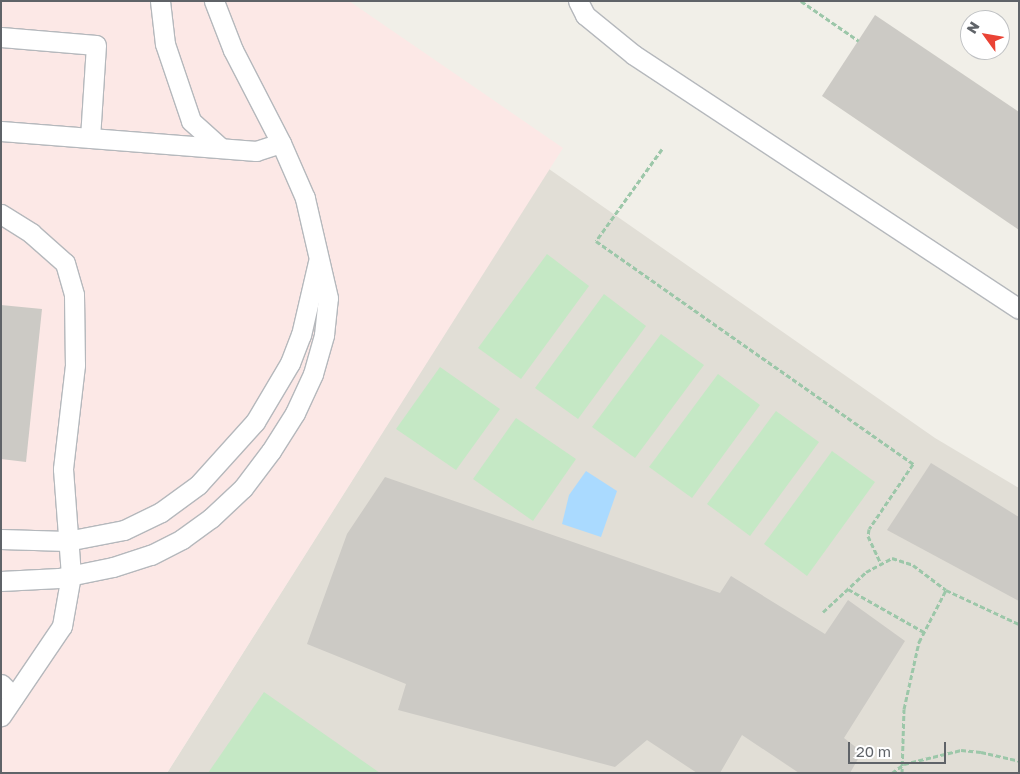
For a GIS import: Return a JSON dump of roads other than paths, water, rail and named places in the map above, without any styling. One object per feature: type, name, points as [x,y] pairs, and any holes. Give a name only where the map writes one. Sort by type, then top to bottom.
[{"type":"lane","points":[[160,1],[165,44],[191,121],[221,148]]},
{"type":"lane","points":[[1,580],[70,575],[113,567],[151,555],[182,539],[211,518],[243,488],[271,451],[295,413],[313,374],[324,335],[328,298],[305,198],[281,143],[233,50],[214,1]]},
{"type":"lane","points":[[578,1],[585,15],[634,55],[1019,309]]},
{"type":"lane","points":[[1,37],[96,46],[90,138]]},
{"type":"lane","points":[[1,130],[256,151],[281,143]]},
{"type":"lane","points":[[1,214],[31,233],[65,263],[74,295],[75,365],[63,469],[70,575],[62,626],[8,690],[1,716]]},
{"type":"lane","points":[[1,539],[27,541],[67,540],[124,530],[162,512],[198,485],[255,422],[290,363],[301,335],[319,254]]},
{"type":"water","points":[[586,471],[617,491],[601,537],[562,524],[569,495]]}]
